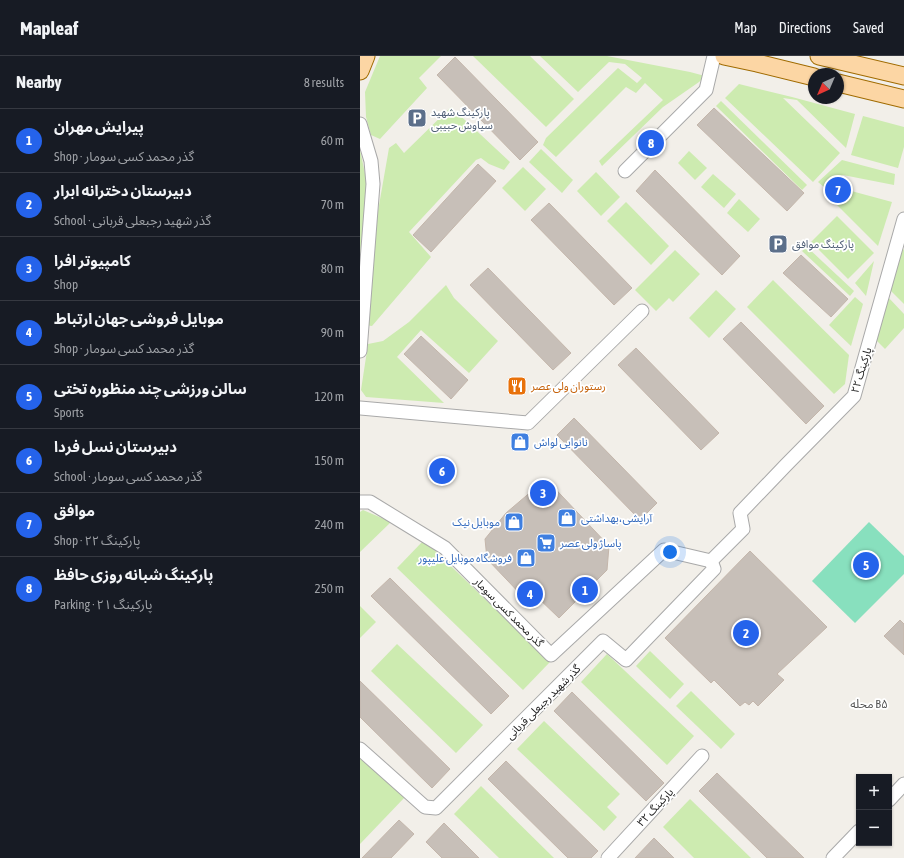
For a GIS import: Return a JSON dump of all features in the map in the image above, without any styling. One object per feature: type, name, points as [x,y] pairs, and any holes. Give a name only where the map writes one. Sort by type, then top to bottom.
[{"type":"main road","points":[[360,71],[366,56]]},
{"type":"main road","points":[[724,56],[758,59],[808,75]]},
{"type":"main road","points":[[819,56],[856,60],[904,76]]},
{"type":"main road","points":[[844,84],[904,99]]},
{"type":"street","points":[[625,170],[706,90],[714,56]]},
{"type":"street","points":[[360,124],[371,162],[373,184],[360,351]]},
{"type":"street","name":"پارکینگ ۲۲","points":[[711,561],[743,528],[740,513],[854,396],[904,219]]},
{"type":"street","points":[[360,408],[528,422],[642,311]]},
{"type":"street","name":"گذر محمد کسی سومار","points":[[360,502],[370,502],[445,548],[551,655],[664,550],[711,561]]},
{"type":"street","name":"گذر شهید رجبعلی قربانی","points":[[360,749],[425,807],[436,808],[603,642],[626,660],[714,569],[711,561]]},
{"type":"street","name":"پارکینگ ۳۲","points":[[608,858],[702,756]]},
{"type":"street","points":[[892,797],[904,784]]},
{"type":"street","points":[[833,858],[856,834]]},
{"type":"green space","points":[[380,56],[441,56],[419,78],[427,88],[380,139],[371,135],[366,117],[365,92]]},
{"type":"green space","points":[[473,56],[530,56],[574,99],[546,127]]},
{"type":"green space","points":[[540,56],[607,56],[705,76],[699,82],[663,107],[602,166],[599,161],[663,100],[645,83],[636,93],[626,87],[556,157],[543,145],[546,138],[618,68],[637,83],[642,78],[625,64],[609,62],[578,92]]},
{"type":"green space","points":[[739,84],[808,101],[808,104],[818,104],[855,114],[846,148],[797,100],[783,98],[840,153],[813,182],[725,98]]},
{"type":"green space","points":[[721,101],[807,185],[802,190],[716,106]]},
{"type":"green space","points":[[451,107],[510,162],[504,170],[489,164],[481,158],[476,160],[409,232],[431,257],[372,326],[364,325],[378,211],[389,148],[396,143],[404,153]]},
{"type":"green space","points":[[863,116],[904,127],[904,147],[898,168],[851,155]]},
{"type":"green space","points":[[541,149],[573,180],[562,193],[529,162]]},
{"type":"green space","points":[[360,150],[367,183],[360,256]]},
{"type":"green space","points":[[689,151],[707,168],[695,180],[678,163]]},
{"type":"green space","points":[[842,160],[895,174],[894,185],[843,175],[825,188],[818,182]]},
{"type":"green space","points":[[523,167],[546,189],[525,211],[502,188]]},
{"type":"green space","points":[[596,172],[620,197],[601,216],[577,191]]},
{"type":"green space","points":[[713,174],[736,194],[724,208],[701,187]]},
{"type":"green space","points":[[844,189],[892,202],[878,246],[833,201]]},
{"type":"green space","points":[[739,199],[760,219],[748,232],[727,213]]},
{"type":"green space","points":[[626,202],[669,246],[651,265],[607,221]]},
{"type":"green space","points":[[837,216],[874,253],[848,279],[811,242]]},
{"type":"green space","points":[[807,247],[854,291],[850,296],[802,251]]},
{"type":"green space","points":[[902,248],[904,250],[904,304],[890,290]]},
{"type":"green space","points":[[675,250],[700,274],[673,302],[669,298],[656,311],[635,290]]},
{"type":"green space","points":[[874,261],[866,296],[855,283]]},
{"type":"green space","points":[[773,280],[849,355],[845,384],[834,394],[747,307]]},
{"type":"green space","points":[[446,285],[454,298],[498,341],[469,373],[421,330],[397,357],[444,403],[366,397],[361,390],[368,344],[383,341],[409,322]]},
{"type":"green space","points":[[716,290],[736,309],[709,338],[689,318]]},
{"type":"green space","points":[[887,296],[904,314],[904,328],[885,349],[875,339]]},
{"type":"green space","points":[[855,297],[863,304],[851,346],[829,325]]},
{"type":"green space","points":[[363,510],[391,522],[360,552],[360,512]]},
{"type":"green space","points":[[869,522],[904,556],[904,574],[855,623],[812,581]]},
{"type":"green space","points":[[424,540],[550,662],[523,690],[397,568]]},
{"type":"green space","points":[[360,606],[376,622],[360,638]]},
{"type":"green space","points":[[397,644],[483,725],[456,753],[371,671]]},
{"type":"green space","points":[[650,651],[684,684],[670,699],[636,666]]},
{"type":"green space","points":[[607,654],[694,736],[667,765],[581,682]]},
{"type":"green space","points":[[691,691],[735,734],[721,749],[676,706]]},
{"type":"green space","points":[[544,721],[620,794],[607,807],[617,817],[604,831],[517,749]]},
{"type":"green space","points":[[360,756],[405,797],[360,844]]},
{"type":"green space","points":[[481,786],[554,858],[499,858],[454,814]]},
{"type":"green space","points":[[690,799],[751,858],[694,858],[663,827]]},
{"type":"building","points":[[455,57],[538,142],[520,160],[437,75]]},
{"type":"building","points":[[714,108],[804,193],[787,211],[697,125]]},
{"type":"building","points":[[478,164],[496,181],[431,252],[413,235]]},
{"type":"building","points":[[655,170],[740,256],[722,275],[636,191]]},
{"type":"building","points":[[549,203],[632,288],[614,305],[531,220]]},
{"type":"building","points":[[801,255],[848,299],[831,317],[783,273]]},
{"type":"building","points":[[488,268],[571,353],[553,370],[470,285]]},
{"type":"building","points":[[741,322],[824,406],[806,424],[723,339]]},
{"type":"building","points":[[421,336],[468,380],[451,399],[404,354]]},
{"type":"building","points":[[636,348],[719,433],[701,450],[618,365]]},
{"type":"building","points":[[574,418],[657,503],[640,520],[557,435]]},
{"type":"building","name":"پاساژ ولی عصر","points":[[546,479],[609,546],[607,570],[559,618],[533,593],[526,600],[487,559],[485,539],[506,513]]},
{"type":"building","points":[[750,551],[827,627],[777,674],[784,680],[758,706],[753,701],[749,705],[745,702],[740,706],[714,680],[711,683],[665,638]]},
{"type":"building","points":[[390,578],[509,696],[491,714],[371,596]]},
{"type":"building","points":[[900,620],[904,624],[904,655],[884,636]]},
{"type":"building","points":[[360,681],[450,769],[432,788],[360,717]]},
{"type":"building","points":[[572,692],[664,783],[646,801],[554,711]]},
{"type":"building","points":[[506,761],[598,851],[591,858],[568,858],[488,779]]},
{"type":"building","points":[[717,773],[804,858],[767,858],[699,791]]},
{"type":"building","points":[[399,820],[414,834],[391,858],[362,858]]},
{"type":"building","points":[[444,823],[479,858],[442,858],[426,842]]},
{"type":"building","points":[[654,838],[674,858],[635,858]]},
{"type":"place","name":"پارکینگ شهید سیاوش حبیبی","points":[[417,118]]},
{"type":"place","name":"پارکینگ شبانه روزی حافظ","points":[[651,143]]},
{"type":"place","name":"موافق","points":[[838,190]]},
{"type":"place","name":"پارکینگ موافق","points":[[778,244]]},
{"type":"place","name":"رستوران ولی عصر","points":[[517,386]]},
{"type":"place","name":"نانوایی لواش","points":[[520,442]]},
{"type":"place","name":"دبیرستان نسل فردا","points":[[442,471]]},
{"type":"place","name":"کامپیوتر افرا","points":[[543,493]]},
{"type":"place","name":"آرایشی،بهداشتی","points":[[567,518]]},
{"type":"place","name":"موبایل نیک","points":[[514,522]]},
{"type":"place","name":"پاساژ ولی عصر","points":[[546,543]]},
{"type":"place","name":"فروشگاه موبایل علیپور","points":[[526,558]]},
{"type":"place","name":"سالن ورزشی چند منظوره تختی","points":[[866,565]]},
{"type":"place","name":"پیرایش مهران","points":[[585,590]]},
{"type":"place","name":"موبایل فروشی جهان ارتباط","points":[[530,594]]},
{"type":"place","name":"دبیرستان دخترانه ابرار","points":[[746,633]]},
{"type":"district","name":"محله B۵","points":[[869,704]]}]
